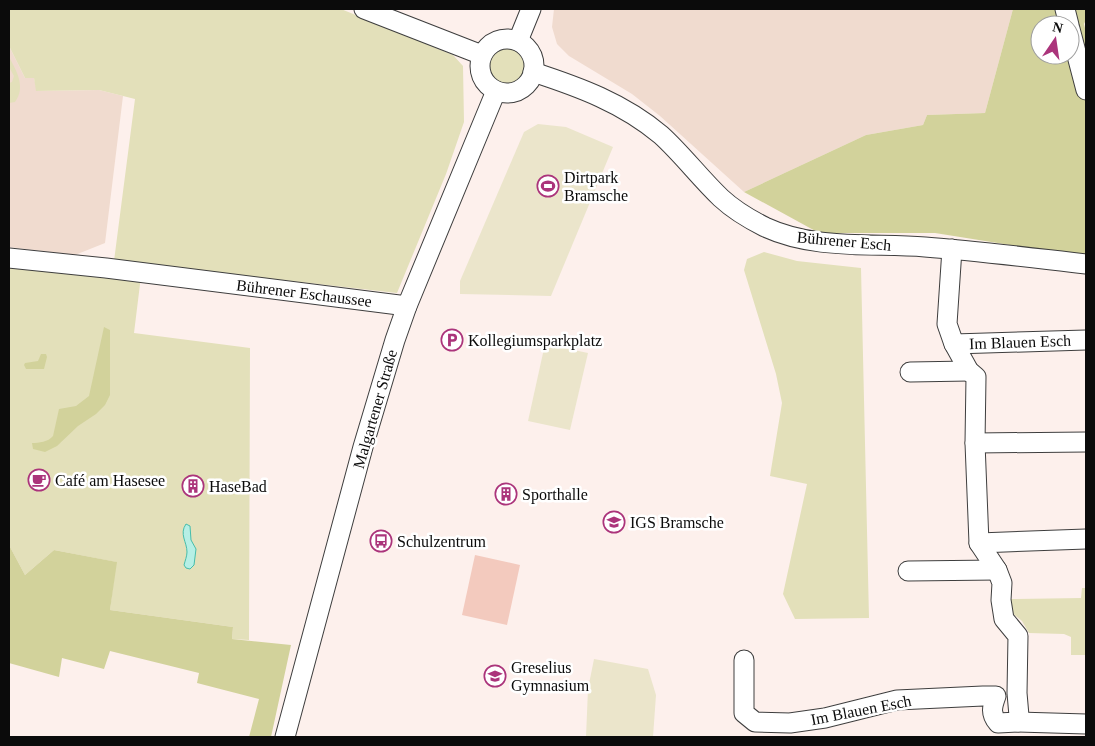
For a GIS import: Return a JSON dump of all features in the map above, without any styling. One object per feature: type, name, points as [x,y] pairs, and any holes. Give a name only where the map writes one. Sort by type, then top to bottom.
[{"type":"street","points":[[364,9],[482,55]]},
{"type":"street","points":[[518,41],[531,9]]},
{"type":"street","points":[[509,38],[518,41],[531,53],[534,61],[533,72],[526,85],[520,90],[512,92],[496,91],[481,76],[480,61],[482,55],[493,42],[509,38]]},
{"type":"street","points":[[1079,65],[1086,90]]},
{"type":"street","name":"Bührener Esch","points":[[533,72],[572,84],[623,108],[661,136],[722,198],[740,212],[765,227],[791,237],[821,242],[952,249],[1086,264]]},
{"type":"street","name":"Malgartener Straße","points":[[285,737],[363,447],[395,340],[407,306],[496,91]]},
{"type":"street","name":"Im Blauen Esch","points":[[952,249],[947,324],[954,344],[969,371],[976,377],[979,543]]},
{"type":"street","name":"Bührener Eschaussee","points":[[9,258],[106,268],[407,306]]},
{"type":"street","name":"Im Blauen Esch","points":[[954,344],[1086,340]]},
{"type":"street","name":"Im Blauen Esch","points":[[910,372],[969,371]]},
{"type":"street","points":[[976,443],[1086,442]]},
{"type":"street","points":[[979,543],[1086,539]]},
{"type":"street","points":[[979,543],[997,570],[1002,583],[1001,600],[1004,619],[1018,636],[1018,722]]},
{"type":"street","points":[[908,571],[997,570]]},
{"type":"street","name":"Im Blauen Esch","points":[[744,660],[744,713],[756,729],[825,718],[897,700],[996,696],[1017,693]]},
{"type":"street","points":[[996,696],[992,715],[997,730],[1018,722],[1086,724]]},
{"type":"shaded area","points":[[9,9],[341,9],[453,55],[463,66],[464,122],[446,174],[397,293],[114,261],[135,99],[99,90],[36,91],[34,78],[25,78],[9,46]]},
{"type":"shaded area","points":[[554,9],[1013,9],[985,113],[927,115],[923,125],[866,135],[744,192],[660,116],[632,94],[569,56],[557,44],[552,27]]},
{"type":"shaded area","points":[[9,46],[25,78],[34,78],[37,91],[99,90],[123,96],[105,243],[75,255],[9,247]]},
{"type":"shaded area","points":[[507,47],[521,52],[526,66],[521,80],[507,85],[493,80],[488,66],[493,52]]},
{"type":"shaded area","points":[[9,57],[19,80],[20,91],[15,102],[9,103],[9,83],[12,82],[14,76],[9,67]]},
{"type":"shaded area","name":"Dirtpark Bramsche","points":[[538,124],[566,127],[613,147],[551,296],[460,294],[460,281],[524,132]]},
{"type":"shaded area","points":[[764,252],[797,261],[861,268],[869,618],[795,619],[783,594],[807,484],[770,476],[782,403],[776,374],[744,270],[747,259]]},
{"type":"shaded area","points":[[9,262],[141,276],[134,333],[250,348],[249,640],[232,639],[233,627],[110,610],[116,562],[54,550],[25,575],[9,545]]},
{"type":"shaded area","points":[[545,344],[588,353],[570,430],[528,421]]},
{"type":"shaded area","points":[[1082,588],[1086,588],[1086,655],[1071,655],[1071,637],[1064,634],[1029,633],[1022,621],[1011,612],[1010,599],[1081,598]]},
{"type":"shaded area","points":[[594,659],[648,669],[656,695],[653,737],[586,737],[588,689]]},
{"type":"green space","points":[[1013,9],[1086,9],[1084,24],[1086,32],[1086,257],[935,233],[819,233],[744,192],[866,135],[923,125],[927,115],[985,113]]},
{"type":"green space","points":[[104,327],[110,330],[110,395],[105,405],[96,414],[78,426],[57,446],[45,452],[33,449],[32,443],[46,441],[53,436],[59,409],[76,406],[89,396]]},
{"type":"green space","points":[[41,354],[46,354],[47,357],[44,369],[26,369],[25,363],[38,361]]},
{"type":"green space","points":[[9,545],[25,575],[54,550],[117,562],[110,610],[233,627],[232,639],[291,645],[271,737],[249,737],[259,699],[197,683],[199,673],[110,651],[104,669],[62,658],[59,677],[9,663]]},
{"type":"sand","points":[[475,555],[520,565],[507,625],[462,615]]},
{"type":"water","points":[[186,524],[190,526],[191,540],[196,549],[194,565],[190,569],[184,565],[187,548],[183,531]]},
{"type":"place","name":"Dirtpark Bramsche","points":[[548,186]]},
{"type":"place","name":"Kollegiumsparkplatz","points":[[452,340]]},
{"type":"place","name":"Café am Hasesee","points":[[39,480]]},
{"type":"place","name":"HaseBad","points":[[193,486]]},
{"type":"place","name":"Sporthalle","points":[[506,494]]},
{"type":"place","name":"IGS Bramsche","points":[[614,522]]},
{"type":"place","name":"Schulzentrum","points":[[381,541]]},
{"type":"place","name":"Greselius Gymnasium","points":[[495,676]]}]
